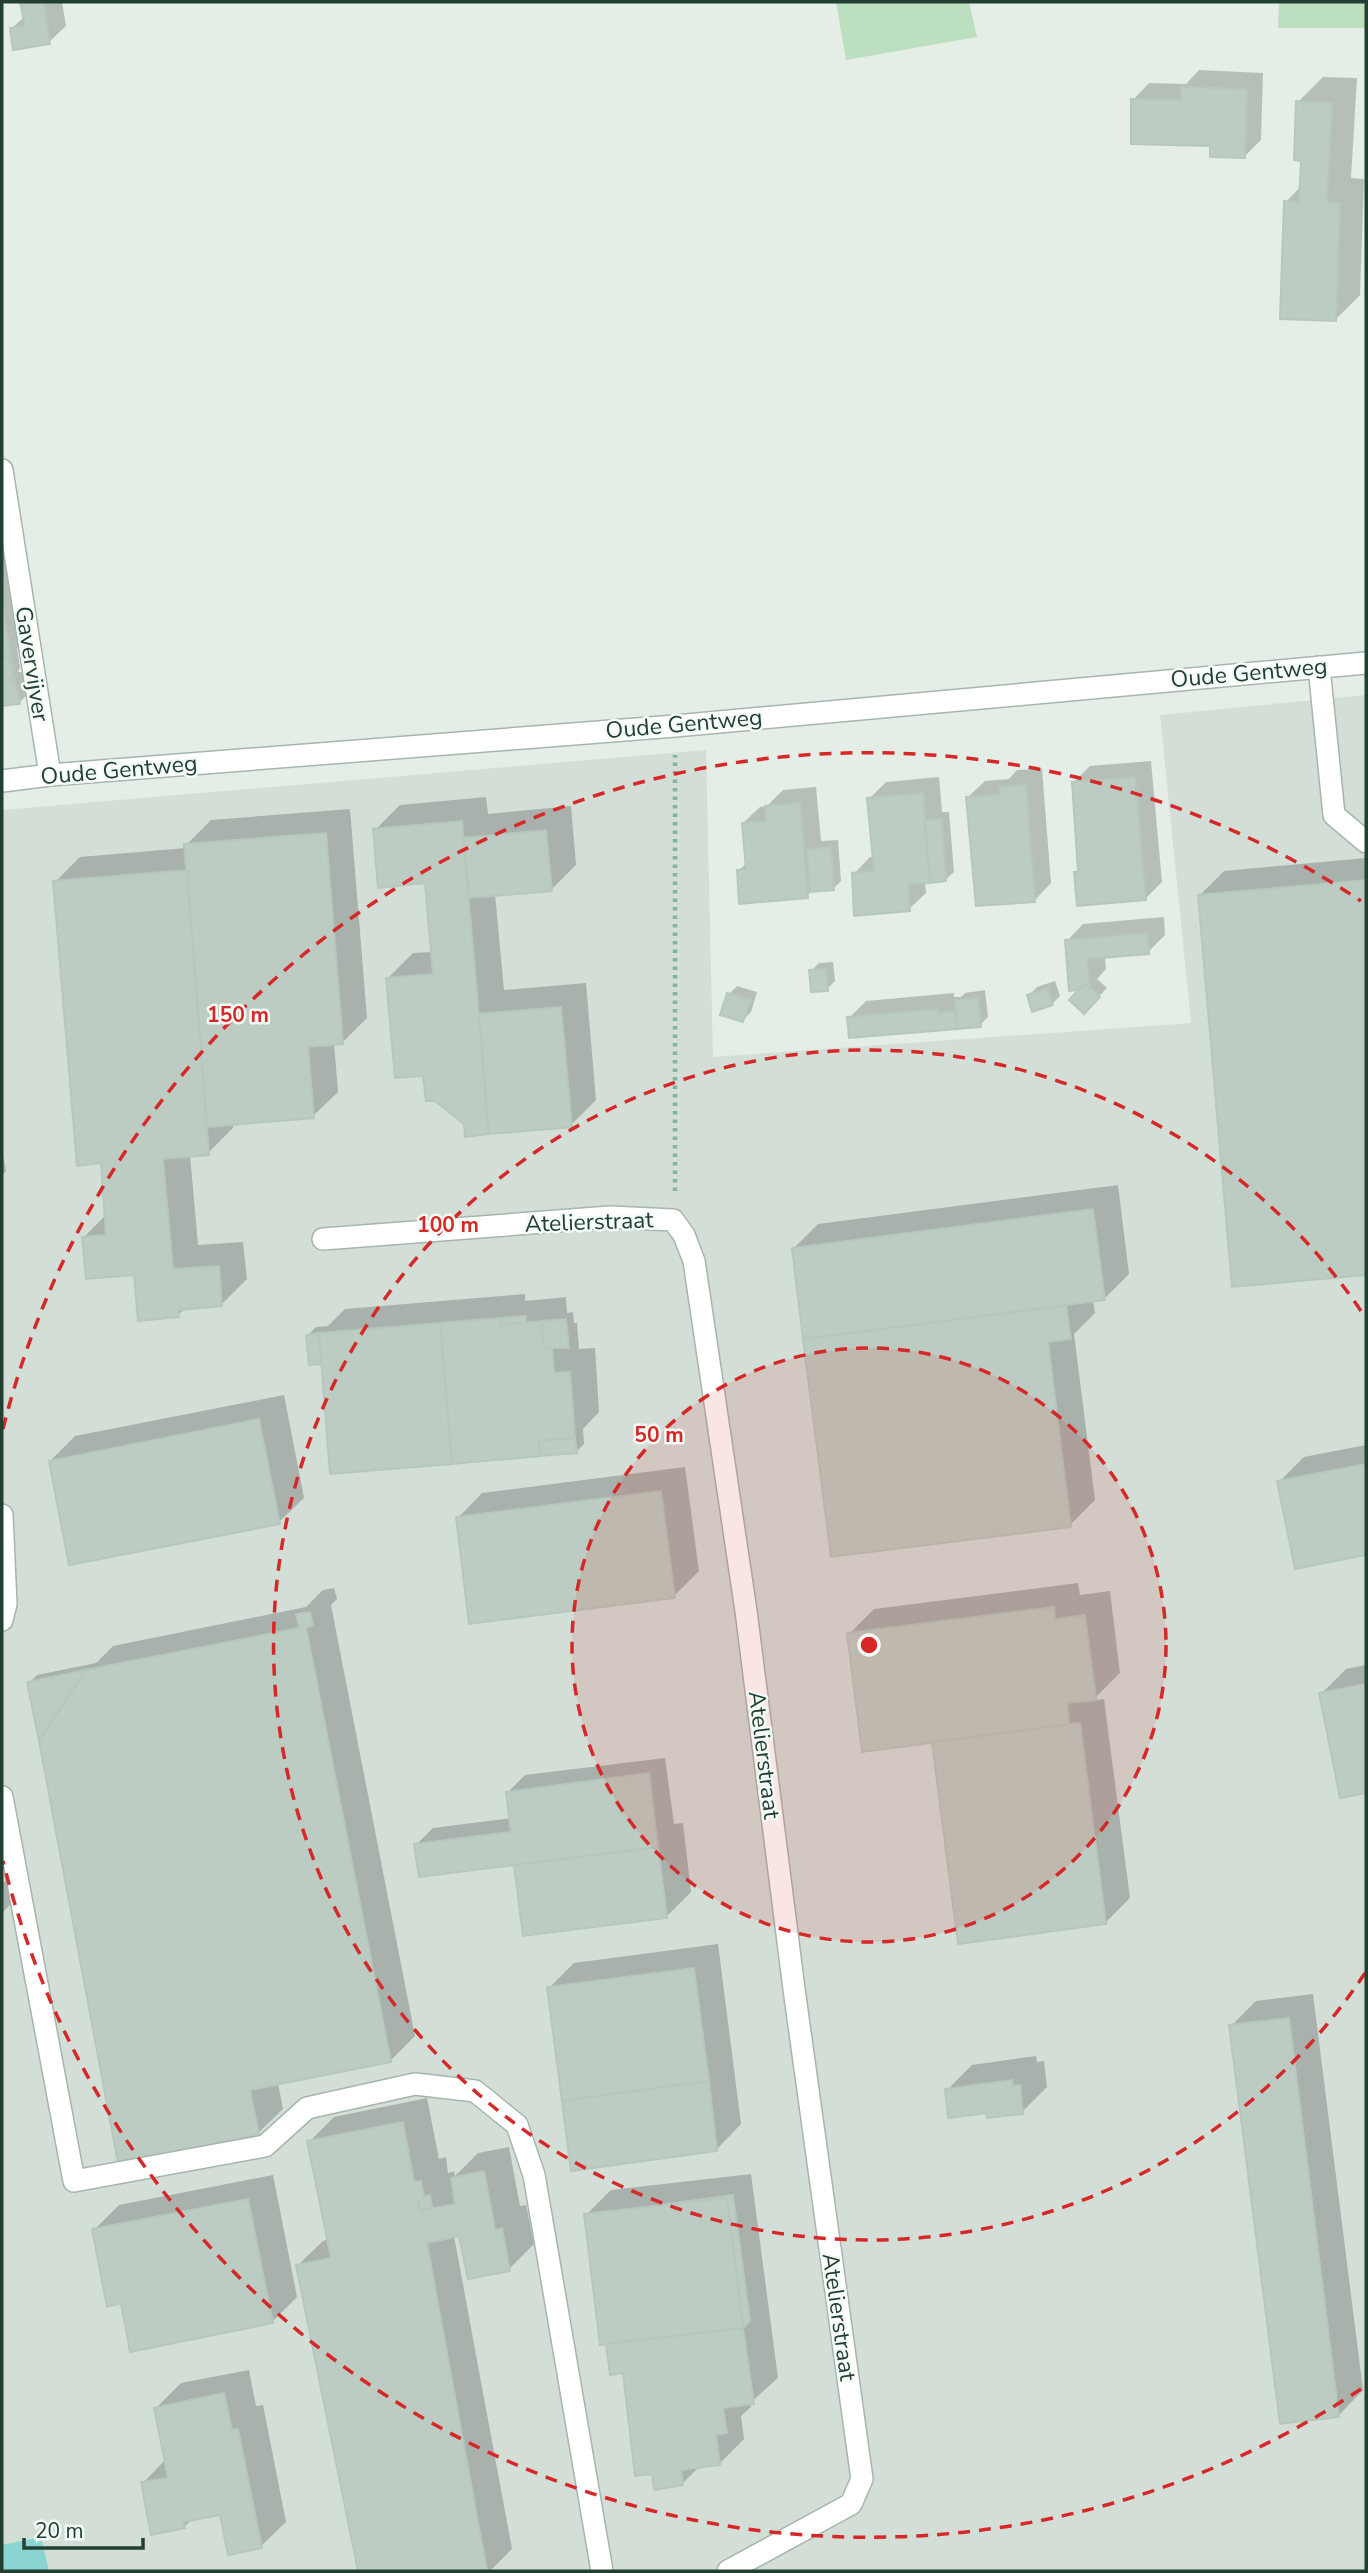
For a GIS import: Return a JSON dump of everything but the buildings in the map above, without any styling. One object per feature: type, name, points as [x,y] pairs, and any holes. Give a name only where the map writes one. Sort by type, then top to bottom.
[{"type":"street","name":"Gavervijver","points":[[2,470],[50,775]]},
{"type":"street","name":"Oude Gentweg","points":[[2,781],[675,726],[1366,663]]},
{"type":"street","points":[[1319,667],[1334,815],[1366,842]]},
{"type":"street","name":"Atelierstraat","points":[[323,1239],[610,1217],[673,1220],[684,1235],[694,1262],[746,1611],[794,1989],[862,2479],[851,2504],[728,2571]]},
{"type":"street","points":[[2,1515],[6,1604],[2,1620]]},
{"type":"street","points":[[2,1797],[74,2181],[265,2146],[307,2108],[415,2084],[475,2091],[517,2125],[534,2175],[602,2571]]},
{"type":"path","points":[[673,1220],[675,726]]},
{"type":"shaded area","points":[[1366,695],[1366,2571],[2,2571],[2,810],[706,750],[713,1057],[1191,1023],[1160,715]]},
{"type":"green space","points":[[836,2],[969,2],[977,37],[846,60]]},
{"type":"green space","points":[[1279,2],[1366,2],[1366,28],[1278,28]]},
{"type":"water","points":[[41,2537],[49,2571],[2,2571],[2,2545]]}]
